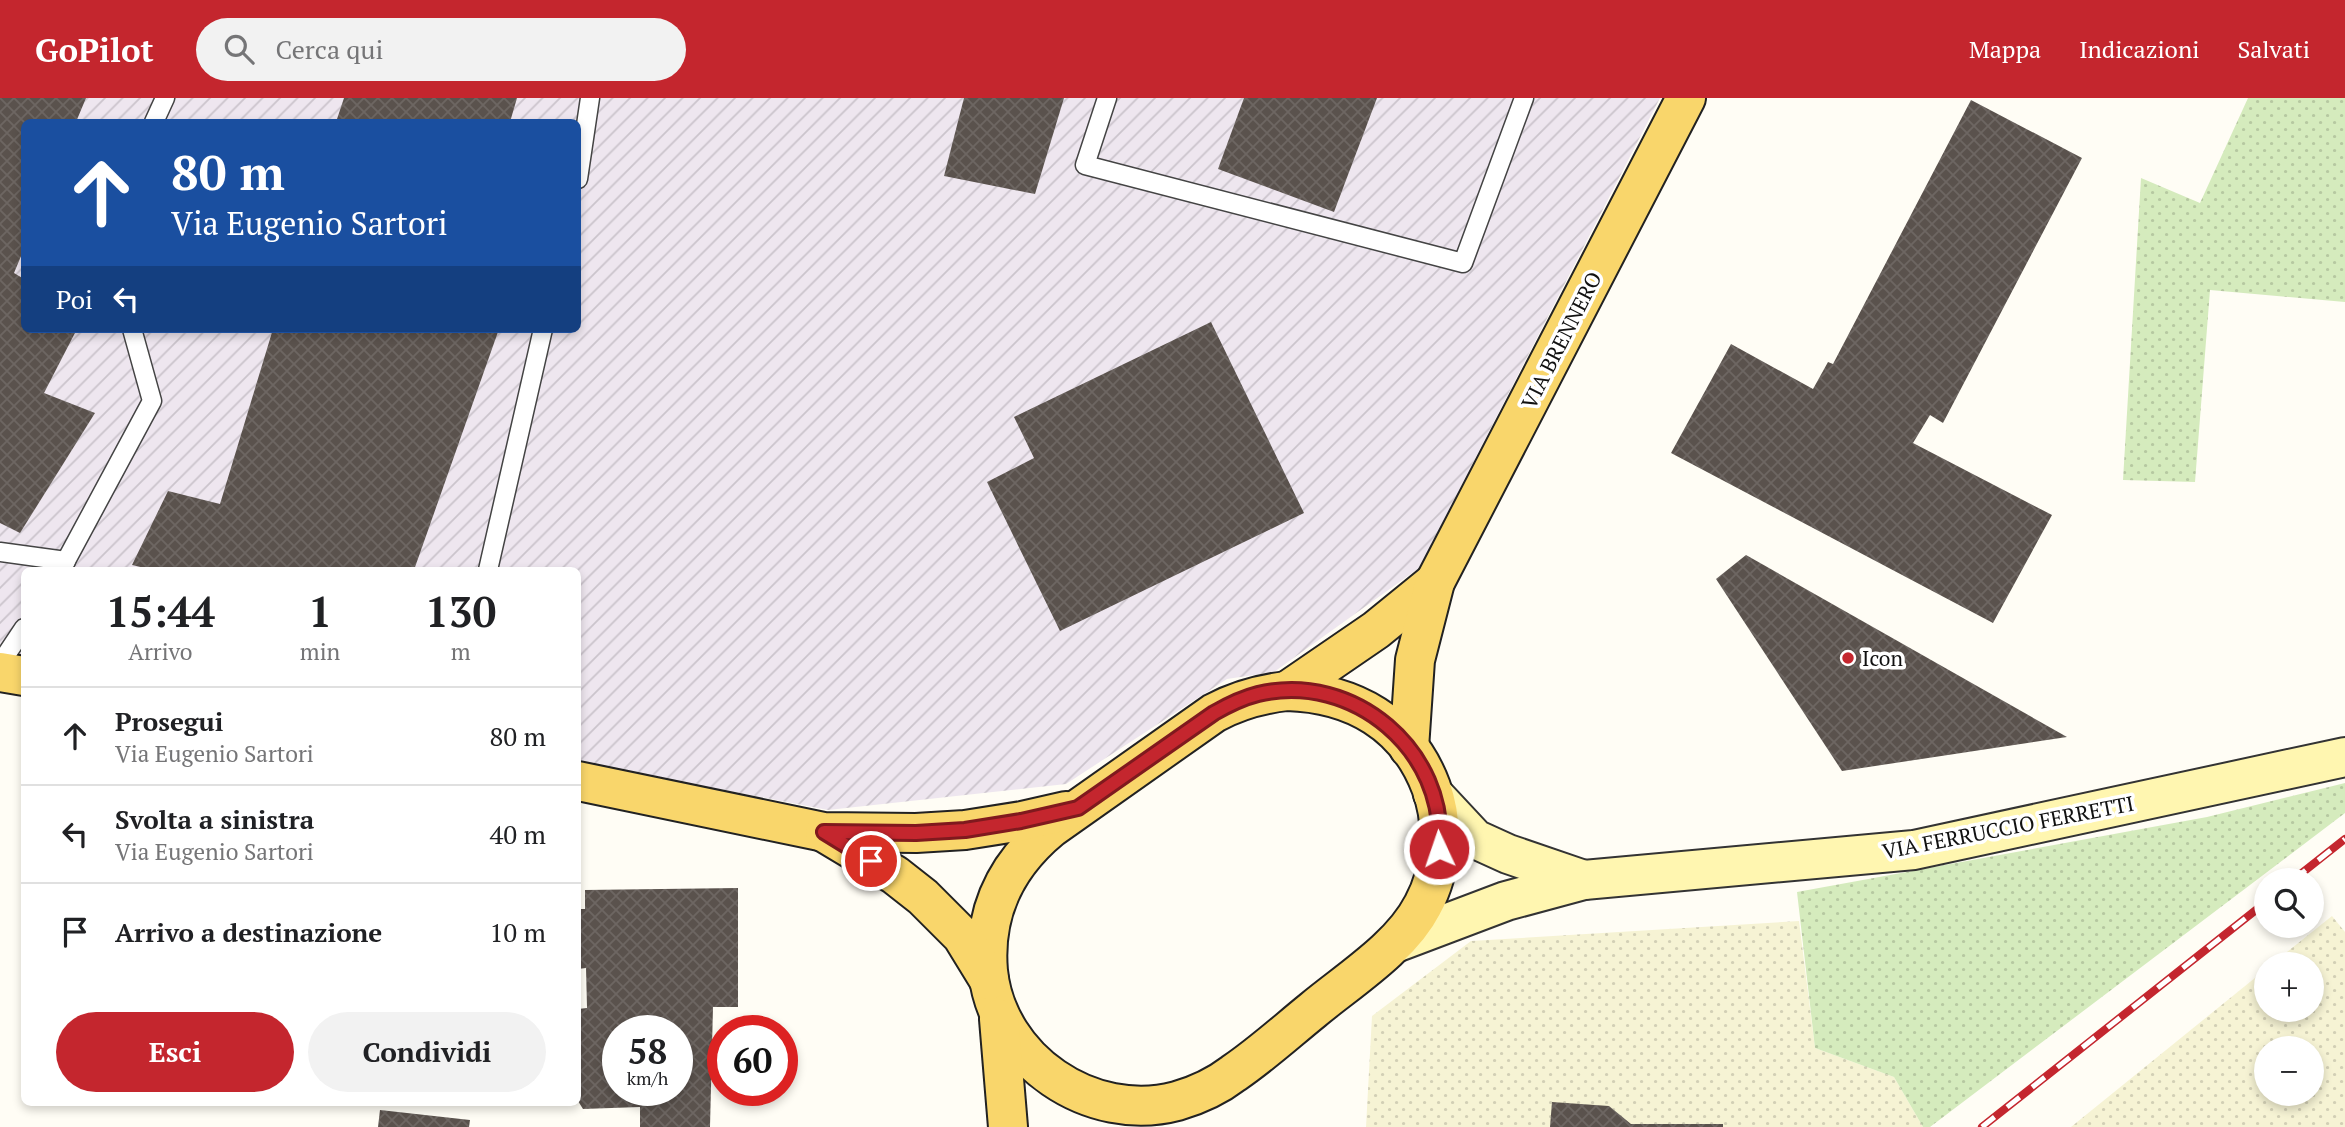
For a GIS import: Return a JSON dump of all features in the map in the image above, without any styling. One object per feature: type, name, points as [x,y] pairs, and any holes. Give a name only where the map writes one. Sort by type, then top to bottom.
[{"type":"main road","name":"VIA BRENNERO","points":[[1409,748],[1415,660],[1435,582],[1684,98]]},
{"type":"main road","name":"VIA BRENNERO","points":[[1287,691],[1376,630],[1435,582]]},
{"type":"main road","points":[[0,672],[21,676]]},
{"type":"main road","points":[[824,832],[895,875],[923,897],[962,936],[993,995],[1010,1034],[1027,1056],[1056,1080],[1076,1092],[1122,1105],[1147,1105],[1176,1101],[1203,1092],[1234,1074],[1395,943],[1422,908],[1434,881],[1440,834],[1433,794],[1423,768],[1409,748],[1377,716],[1356,704],[1311,691],[1260,694],[1237,701],[1214,713],[1078,808],[1026,849],[1004,881],[990,919],[986,950],[993,995],[1009,1127]]},
{"type":"main road","name":"VIA FERRUCCIO FERRETTI","points":[[1395,943],[1506,901],[1584,880],[1913,850],[2345,757]]},
{"type":"main road","points":[[581,782],[824,832],[916,833],[965,830],[1078,808]]},
{"type":"main road","name":"VIA FERRUCCIO FERRETTI","points":[[1433,794],[1475,839],[1508,854],[1584,880]]},
{"type":"main road","points":[[1173,1127],[1203,1092]]},
{"type":"lane","points":[[155,119],[165,98]]},
{"type":"lane","points":[[581,159],[590,98]]},
{"type":"lane","points":[[1107,98],[1085,165],[1464,263],[1524,98]]},
{"type":"lane","points":[[0,552],[63,566],[152,401],[133,333]]},
{"type":"lane","points":[[489,567],[542,333]]},
{"type":"lane","points":[[0,664],[21,632]]},
{"type":"shaded area","points":[[0,98],[1660,98],[1419,568],[1274,672],[1227,679],[1066,784],[828,810],[581,763],[581,567],[21,567],[21,657],[0,653]]},
{"type":"shaded area","points":[[2332,916],[2345,932],[2345,1127],[2071,1127],[2254,979],[2254,1022],[2324,1022],[2324,952],[2287,952],[2304,938],[2324,938],[2324,922]]},
{"type":"shaded area","points":[[1799,921],[1815,1048],[1894,1077],[1923,1127],[1366,1127],[1372,1016],[1471,941]]},
{"type":"green space","points":[[2248,98],[2345,98],[2345,302],[2210,290],[2195,482],[2123,480],[2141,178],[2200,203]]},
{"type":"green space","points":[[2345,783],[2345,813],[2272,868],[2254,868],[2254,882],[1930,1127],[1923,1127],[1894,1077],[1815,1048],[1797,892],[2207,817]]},
{"type":"building","points":[[0,98],[86,98],[77,119],[21,119],[21,256],[14,273],[21,277],[21,333],[75,333],[44,393],[95,413],[20,533],[0,523]]},
{"type":"building","points":[[344,98],[517,98],[511,119],[337,119]]},
{"type":"building","points":[[964,98],[1064,98],[1035,194],[944,176]]},
{"type":"building","points":[[1244,98],[1377,98],[1334,212],[1218,169]]},
{"type":"building","points":[[1971,100],[2082,158],[1943,423],[1930,415],[1913,443],[2052,515],[1993,623],[1671,453],[1731,344],[1813,389],[1828,362],[1833,364]]},
{"type":"building","points":[[1211,322],[1304,513],[1060,631],[987,482],[1034,458],[1014,417]]},
{"type":"building","points":[[272,333],[498,333],[415,567],[132,565],[168,491],[220,504]]},
{"type":"building","name":"Icon","points":[[1746,555],[2067,737],[1842,771],[1716,579]]},
{"type":"building","points":[[738,888],[738,1007],[713,1007],[713,1015],[707,1015],[707,1106],[711,1106],[710,1127],[640,1127],[640,1107],[583,1109],[581,1106],[581,1009],[587,1008],[586,968],[581,969],[581,909],[585,909],[585,890]]},
{"type":"building","points":[[1552,1102],[1609,1106],[1631,1124],[1723,1124],[1723,1127],[1550,1127]]},
{"type":"building","points":[[380,1110],[470,1120],[469,1127],[378,1127]]},
{"type":"railway","points":[[2308,868],[2345,839]]},
{"type":"railway","points":[[1982,1127],[2254,912]]},
{"type":"place","name":"Icon","points":[[1848,658]]},
{"type":"route","points":[[871,861],[824,832],[916,833],[965,830],[1078,808],[1214,713],[1237,701],[1260,694],[1287,691],[1311,691],[1356,704],[1377,716],[1394,731],[1409,748],[1427,777],[1440,834],[1439,849]]}]
